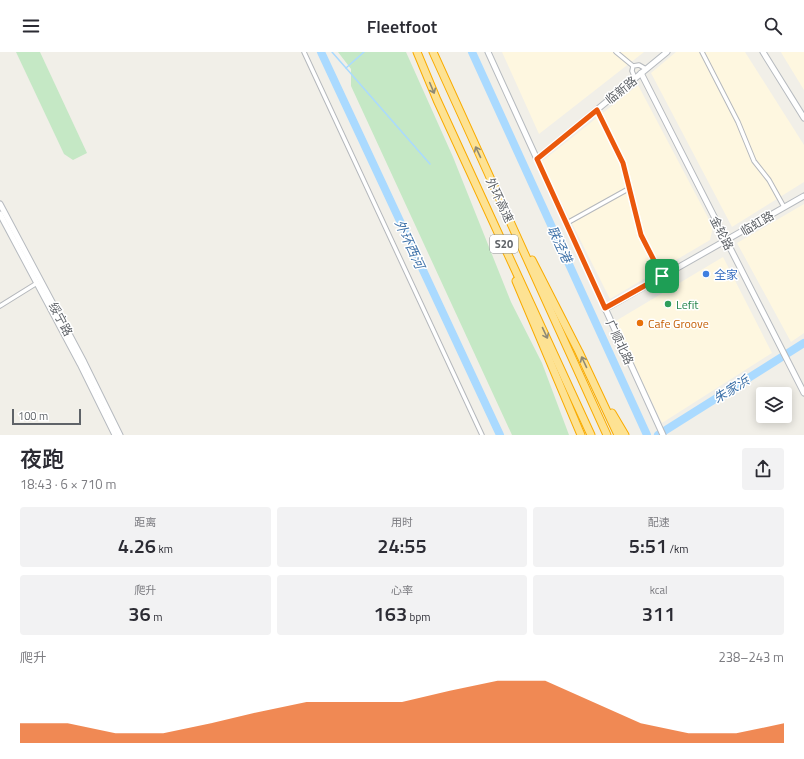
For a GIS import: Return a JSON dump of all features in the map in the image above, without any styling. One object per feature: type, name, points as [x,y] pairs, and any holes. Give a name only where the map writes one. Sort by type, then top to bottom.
[{"type":"highway","name":"外环高速","points":[[417,52],[591,435]]},
{"type":"highway","name":"外环高速","points":[[433,52],[607,435]]},
{"type":"highway","points":[[494,188],[555,304],[618,435]]},
{"type":"highway","points":[[481,194],[581,435]]},
{"type":"highway","points":[[593,382],[625,435]]},
{"type":"highway","points":[[565,397],[577,435]]},
{"type":"street","points":[[304,52],[482,435]]},
{"type":"street","name":"广顺北路","points":[[488,52],[663,435]]},
{"type":"street","points":[[616,52],[633,66],[639,65],[646,69]]},
{"type":"street","name":"临新路","points":[[537,159],[667,52]]},
{"type":"street","points":[[702,52],[742,130],[754,161],[769,180],[784,207]]},
{"type":"street","points":[[763,52],[804,118]]},
{"type":"street","points":[[633,66],[632,71],[635,78]]},
{"type":"street","name":"金轮路","points":[[641,73],[804,393]]},
{"type":"street","points":[[597,110],[623,163],[641,235],[662,276]]},
{"type":"street","points":[[566,224],[630,188]]},
{"type":"street","name":"临虹路","points":[[605,308],[804,196]]},
{"type":"street","name":"绥宁路","points":[[0,204],[84,362],[120,435]]},
{"type":"street","name":"绥宁路","points":[[0,214],[115,435]]},
{"type":"street","points":[[0,306],[37,283]]},
{"type":"shaded area","points":[[502,52],[644,52],[539,134]]},
{"type":"shaded area","points":[[676,52],[745,52],[804,145],[804,182],[732,227],[651,73]]},
{"type":"shaded area","points":[[781,52],[804,52],[804,90],[782,54]]},
{"type":"shaded area","points":[[638,85],[713,227],[710,240],[610,299],[541,162]]},
{"type":"shaded area","points":[[804,204],[804,333],[791,342],[737,243]]},
{"type":"shaded area","points":[[723,257],[772,353],[662,423],[614,322]]},
{"type":"green space","points":[[16,52],[40,52],[87,153],[73,160],[64,154]]},
{"type":"green space","points":[[338,52],[406,52],[453,157],[511,302],[542,363],[569,435],[512,435],[351,86],[351,69]]},
{"type":"waterway","name":"外环西河","points":[[321,52],[500,435]]},
{"type":"waterway","points":[[332,52],[430,164]]},
{"type":"waterway","points":[[346,68],[364,52]]},
{"type":"waterway","name":"联泾港","points":[[472,52],[647,435]]},
{"type":"waterway","name":"朱家浜","points":[[658,435],[804,343]]},
{"type":"place","name":"全家","points":[[706,274]]},
{"type":"place","name":"Lefit","points":[[668,304]]},
{"type":"place","name":"Cafe Groove","points":[[640,323]]},
{"type":"route","points":[[597,110],[623,163],[641,235],[662,276],[605,308],[537,159],[597,110]]}]
